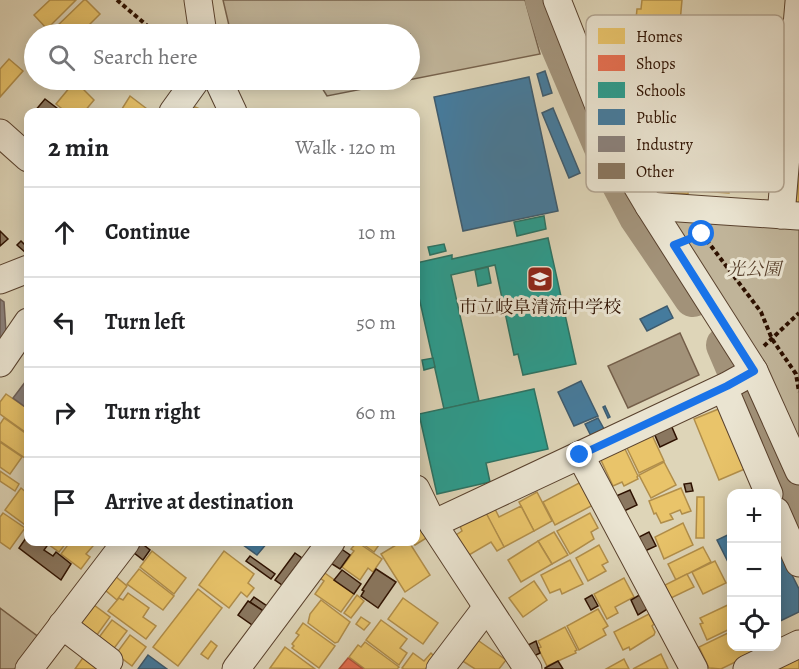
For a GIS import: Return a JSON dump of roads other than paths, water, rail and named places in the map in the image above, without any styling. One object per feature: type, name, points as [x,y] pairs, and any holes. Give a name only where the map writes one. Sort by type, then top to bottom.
[{"type":"street","points":[[198,0],[202,24]]},
{"type":"street","points":[[557,0],[586,73]]},
{"type":"street","points":[[649,206],[790,215],[799,2]]},
{"type":"street","points":[[176,108],[189,90]]},
{"type":"street","points":[[223,90],[231,108]]},
{"type":"street","points":[[0,133],[24,154]]},
{"type":"street","points":[[641,192],[674,245],[740,376],[799,471]]},
{"type":"street","points":[[0,280],[24,271]]},
{"type":"street","points":[[0,363],[24,328]]},
{"type":"street","points":[[433,524],[740,376]]},
{"type":"street","points":[[740,376],[768,489]]},
{"type":"street","points":[[580,455],[694,669]]},
{"type":"street","points":[[420,497],[433,524],[528,669]]},
{"type":"street","points":[[781,520],[799,563]]},
{"type":"street","points":[[29,669],[63,625],[116,546]]},
{"type":"street","points":[[236,669],[328,546]]},
{"type":"street","points":[[440,669],[487,607]]},
{"type":"street","points":[[63,625],[109,661]]},
{"type":"street","points":[[747,669],[799,644]]},
{"type":"waterway","points":[[544,0],[556,38],[586,108]]},
{"type":"waterway","points":[[625,192],[638,217],[693,298]]},
{"type":"waterway","points":[[725,345],[799,518]]},
{"type":"place","name":"市立岐阜清流中学校","points":[[540,279]]},
{"type":"park label","name":"光公園","points":[[754,269]]}]
